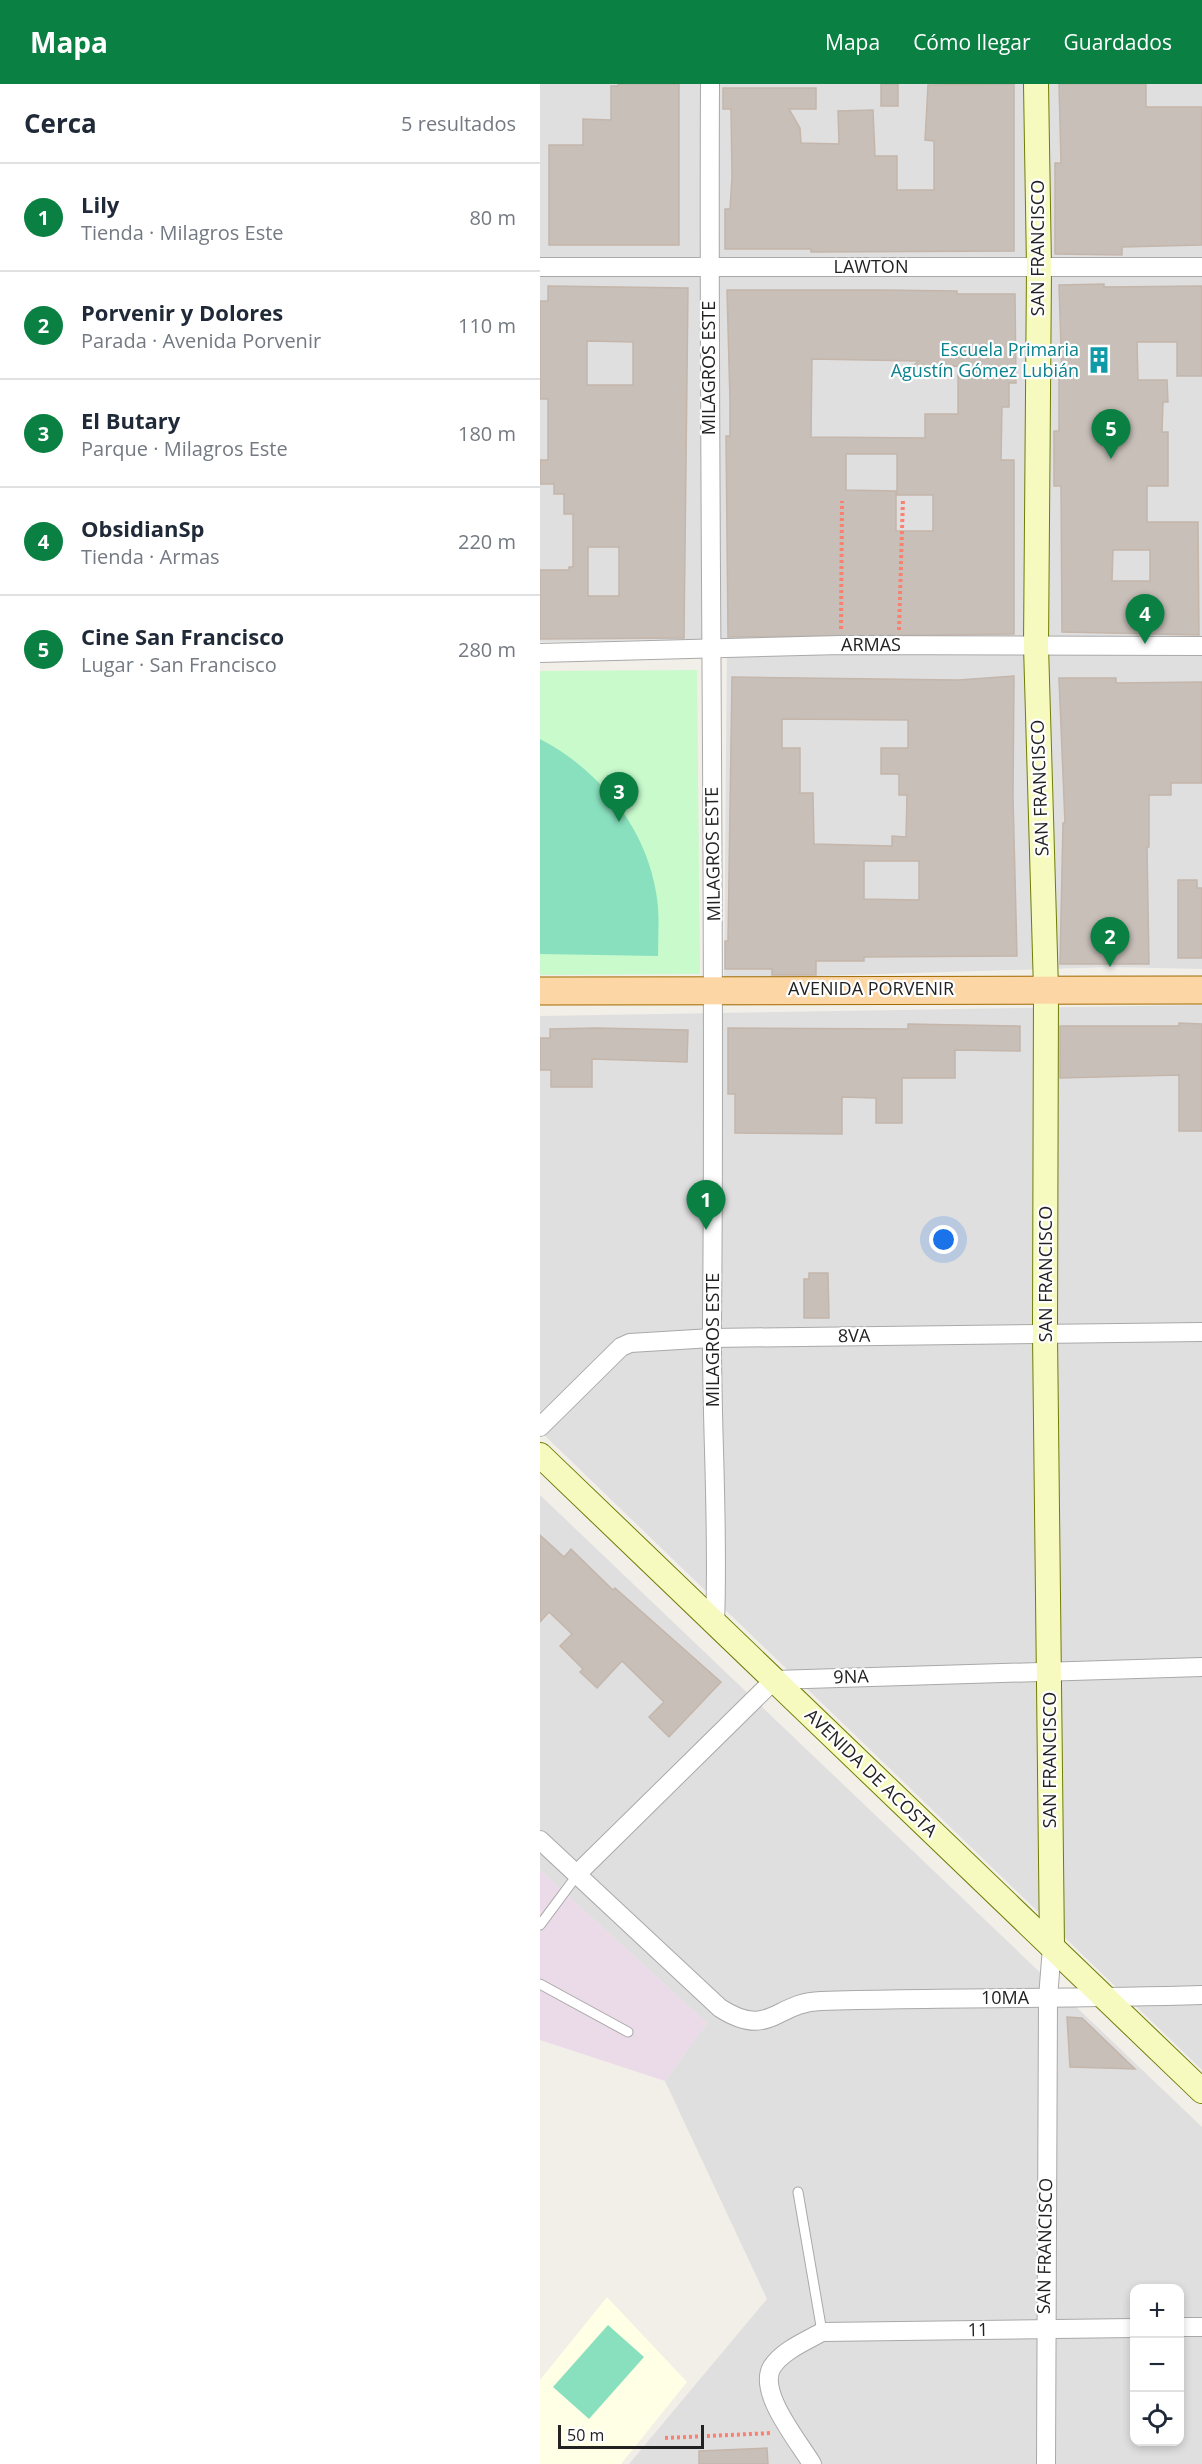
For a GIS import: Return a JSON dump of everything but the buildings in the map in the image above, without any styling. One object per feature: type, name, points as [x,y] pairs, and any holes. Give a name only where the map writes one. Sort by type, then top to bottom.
[{"type":"main road","name":"AVENIDA PORVENIR","points":[[540,992],[1046,988],[1202,990]]},
{"type":"street","name":"MILAGROS ESTE","points":[[710,84],[710,648],[715,990],[712,1338],[715,1623]]},
{"type":"street","name":"SAN FRANCISCO","points":[[1036,84],[1039,268],[1036,646],[1046,988],[1045,1334],[1052,1947],[1048,1998],[1044,2329],[1046,2464]]},
{"type":"street","name":"LAWTON","points":[[540,267],[1202,267]]},
{"type":"street","name":"ARMAS","points":[[540,653],[841,645],[1202,646]]},
{"type":"street","name":"8VA","points":[[540,1427],[621,1347],[630,1343],[712,1338],[1202,1332]]},
{"type":"street","name":"AVENIDA DE ACOSTA","points":[[540,1455],[1202,2091]]},
{"type":"street","name":"9NA","points":[[774,1680],[1202,1667]]},
{"type":"street","points":[[540,1840],[578,1873],[774,1680]]},
{"type":"street","name":"10MA","points":[[578,1873],[720,2008],[738,2020],[762,2022],[807,2001],[928,1997],[1048,1998],[1102,1995],[1121,1998],[1202,1995]]},
{"type":"street","points":[[1184,2327],[1202,2327]]},
{"type":"street","name":"11","points":[[822,2332],[1130,2328]]},
{"type":"street","points":[[812,2464],[775,2407],[768,2386],[771,2368],[782,2356],[822,2332]]},
{"type":"lane","points":[[540,1925],[578,1873]]},
{"type":"lane","points":[[540,1984],[628,2031]]},
{"type":"lane","points":[[798,2192],[822,2332]]},
{"type":"path","points":[[899,645],[903,498]]},
{"type":"path","points":[[841,645],[842,501]]},
{"type":"path","points":[[665,2438],[793,2432]]},
{"type":"shaded area","points":[[540,84],[1202,84],[1202,969],[1110,967],[724,979],[727,639],[540,642]]},
{"type":"shaded area","points":[[1202,1005],[1202,2070],[540,1431],[540,1016]]},
{"type":"shaded area","points":[[540,1495],[1202,2127],[1202,2464],[629,2464],[767,2299],[665,2081],[707,2023],[540,1870]]},
{"type":"shaded area","points":[[540,1870],[707,2023],[665,2081],[540,2040]]},
{"type":"shaded area","points":[[607,2297],[687,2382],[621,2464],[540,2464],[540,2380]]},
{"type":"green space","points":[[697,670],[700,974],[540,975],[540,671]]},
{"type":"green space","points":[[540,739],[581,766],[616,802],[630,822],[650,868],[656,892],[658,956],[540,954]]},
{"type":"green space","points":[[608,2325],[644,2357],[589,2419],[553,2387]]},
{"type":"place","name":"Escuela Primaria Agustín Gómez Lubián","points":[[1099,360]]},
{"type":"place","name":"Cine San Francisco","points":[[1111,459]]},
{"type":"place","name":"ObsidianSp","points":[[1145,644]]},
{"type":"place","name":"El Butary","points":[[619,822]]},
{"type":"place","name":"Porvenir y Dolores","points":[[1110,967]]},
{"type":"place","name":"Lily","points":[[706,1230]]}]
